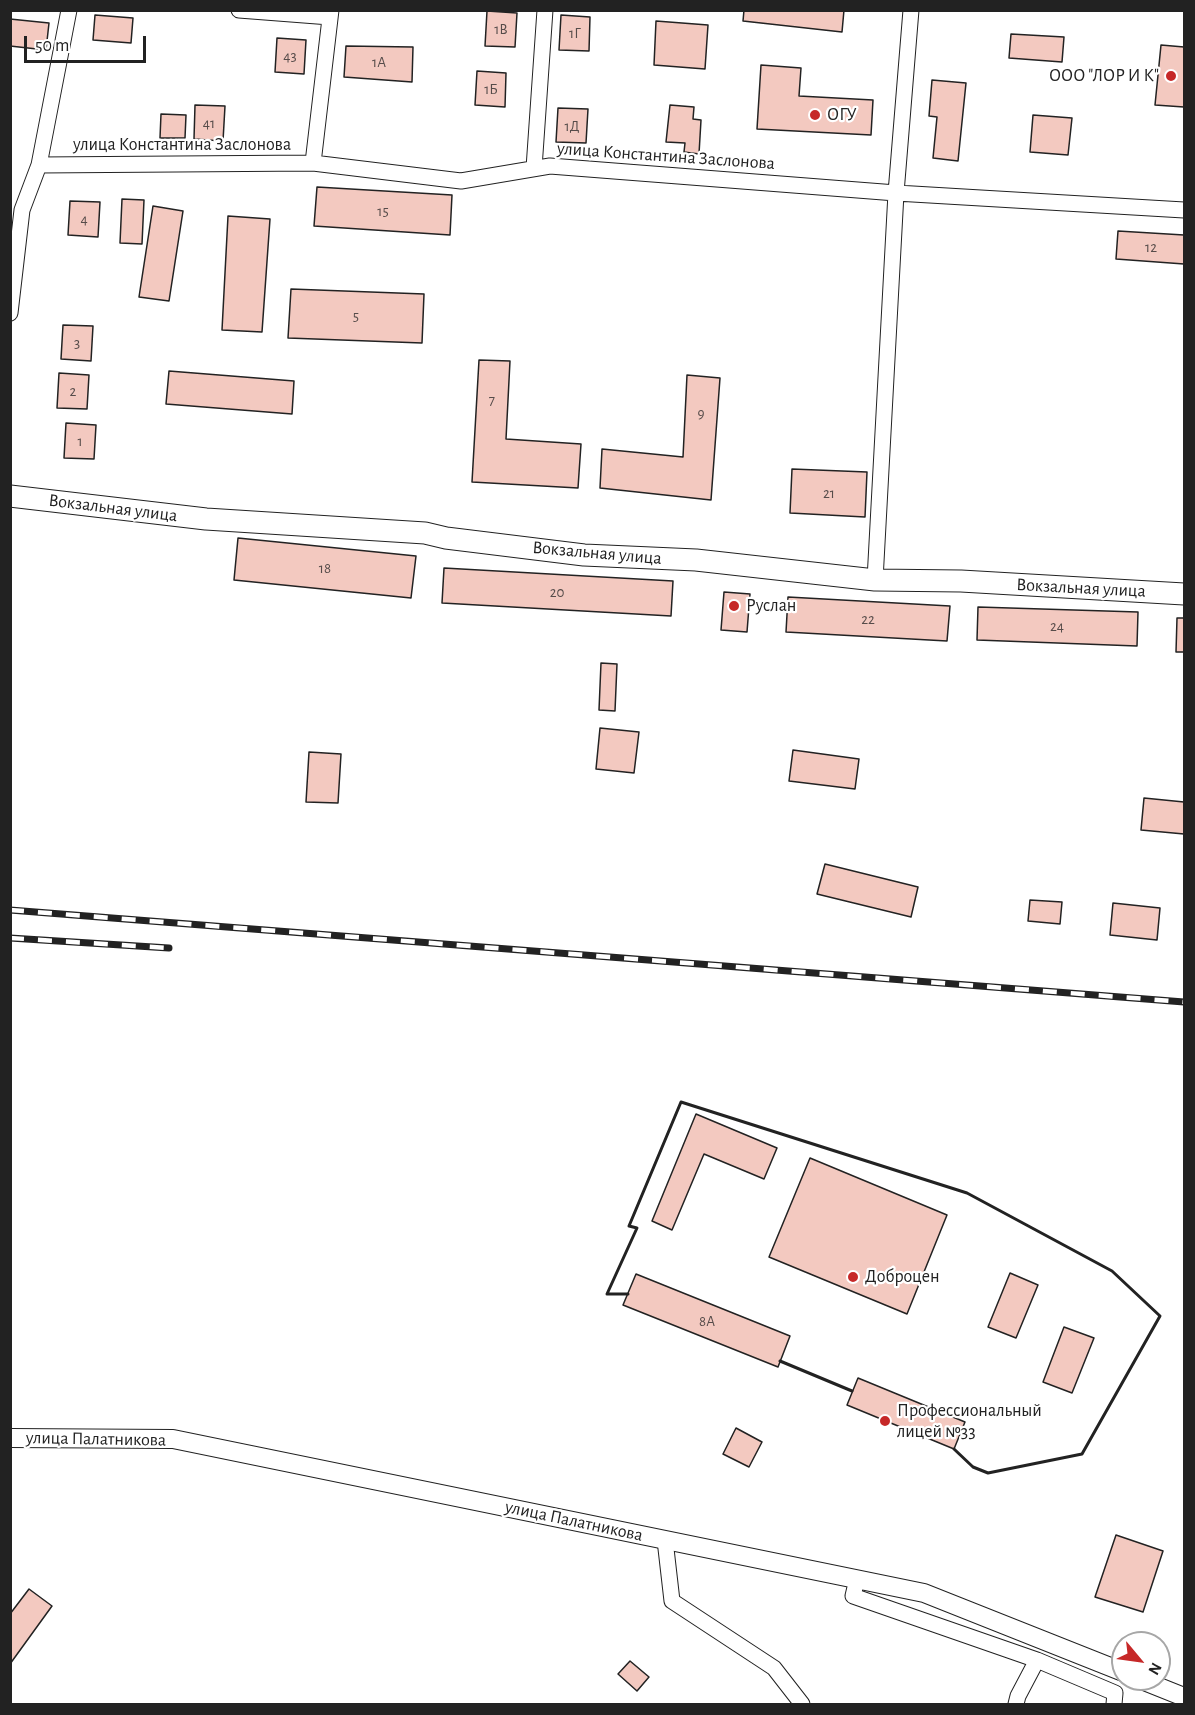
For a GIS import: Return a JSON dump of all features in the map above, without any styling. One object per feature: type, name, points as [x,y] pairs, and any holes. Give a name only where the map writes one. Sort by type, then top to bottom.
[{"type":"main road","name":"Вокзальная улица","points":[[10,496],[206,519],[425,533],[446,538],[584,555],[696,560],[875,580],[961,581],[1185,594]]},
{"type":"street","points":[[10,313],[16,210],[39,165],[69,10]]},
{"type":"street","points":[[239,10],[330,14],[313,163]]},
{"type":"street","points":[[534,168],[545,10]]},
{"type":"street","points":[[875,580],[896,193],[911,10]]},
{"type":"street","name":"улица Константина Заслонова","points":[[39,165],[313,163],[461,182],[550,166],[896,193],[1185,210]]},
{"type":"street","name":"улица Палатникова","points":[[10,1438],[172,1439],[426,1489],[924,1593],[1111,1667]]},
{"type":"street","points":[[665,1540],[672,1602],[774,1668],[802,1704]]},
{"type":"street","points":[[857,1579],[853,1596],[1037,1660],[1114,1693],[1114,1704]]},
{"type":"street","points":[[1016,1704],[1037,1660]]},
{"type":"street","points":[[1170,1691],[1185,1697]]},
{"type":"building","points":[[744,10],[844,10],[842,32],[743,21]]},
{"type":"building","points":[[487,11],[517,13],[515,47],[485,46]]},
{"type":"building","points":[[95,15],[133,18],[131,43],[93,40]]},
{"type":"building","points":[[561,15],[590,17],[589,51],[559,50]]},
{"type":"building","points":[[10,19],[49,23],[46,50],[10,46]]},
{"type":"building","points":[[656,21],[708,25],[705,69],[654,65]]},
{"type":"building","points":[[1011,34],[1064,37],[1062,62],[1009,58]]},
{"type":"building","points":[[277,38],[306,40],[304,74],[275,72]]},
{"type":"building","name":"ООО \"ЛОР И К\"","points":[[1161,45],[1184,47],[1184,107],[1155,105]]},
{"type":"building","points":[[346,46],[413,47],[412,82],[344,77]]},
{"type":"building","name":"ОГУ","points":[[761,65],[801,68],[799,96],[873,100],[871,135],[757,129]]},
{"type":"building","points":[[477,71],[506,73],[505,107],[475,105]]},
{"type":"building","points":[[932,80],[966,83],[958,161],[933,158],[937,117],[929,116]]},
{"type":"building","points":[[195,105],[225,106],[223,141],[194,139]]},
{"type":"building","points":[[670,105],[694,107],[693,119],[701,120],[699,154],[684,152],[685,143],[666,142]]},
{"type":"building","points":[[558,108],[588,109],[586,143],[556,142]]},
{"type":"building","points":[[161,114],[186,115],[185,138],[160,138]]},
{"type":"building","points":[[1033,115],[1072,118],[1068,155],[1030,152]]},
{"type":"building","points":[[317,187],[452,195],[450,235],[314,226]]},
{"type":"building","points":[[122,199],[144,200],[142,244],[120,243]]},
{"type":"building","points":[[70,201],[100,202],[98,237],[68,235]]},
{"type":"building","points":[[153,206],[183,211],[169,301],[139,297]]},
{"type":"building","points":[[228,216],[270,219],[262,332],[222,330]]},
{"type":"building","points":[[1118,231],[1184,235],[1184,264],[1116,259]]},
{"type":"building","points":[[291,289],[424,294],[422,343],[288,338]]},
{"type":"building","points":[[63,325],[93,326],[91,361],[61,359]]},
{"type":"building","points":[[479,360],[510,361],[506,439],[581,444],[578,488],[472,482]]},
{"type":"building","points":[[169,371],[294,381],[292,414],[166,404]]},
{"type":"building","points":[[59,373],[89,375],[87,409],[57,408]]},
{"type":"building","points":[[687,375],[720,378],[711,500],[600,488],[602,449],[683,457]]},
{"type":"building","points":[[66,423],[96,425],[94,459],[64,458]]},
{"type":"building","points":[[792,469],[867,472],[865,517],[790,513]]},
{"type":"building","points":[[238,538],[416,556],[411,598],[234,580]]},
{"type":"building","points":[[444,568],[673,581],[671,616],[442,603]]},
{"type":"building","points":[[724,592],[750,594],[747,632],[721,630]]},
{"type":"building","points":[[788,597],[950,606],[947,641],[786,632]]},
{"type":"building","points":[[978,607],[1138,612],[1137,646],[977,640]]},
{"type":"building","points":[[1177,618],[1184,618],[1184,652],[1176,652]]},
{"type":"building","points":[[601,663],[617,664],[615,711],[599,710]]},
{"type":"building","points":[[600,728],[639,732],[634,773],[596,769]]},
{"type":"building","points":[[793,750],[859,759],[855,789],[789,781]]},
{"type":"building","points":[[309,752],[341,754],[338,803],[306,802]]},
{"type":"building","points":[[1144,798],[1184,802],[1184,834],[1141,830]]},
{"type":"building","points":[[825,864],[918,887],[911,917],[817,894]]},
{"type":"building","points":[[1030,900],[1062,902],[1060,924],[1028,921]]},
{"type":"building","points":[[1113,903],[1160,908],[1157,940],[1110,935]]},
{"type":"building","points":[[696,1114],[777,1148],[764,1179],[704,1154],[672,1230],[652,1221]]},
{"type":"building","points":[[810,1158],[947,1215],[907,1314],[769,1257]]},
{"type":"building","points":[[1010,1273],[1038,1285],[1016,1338],[988,1327]]},
{"type":"building","points":[[636,1274],[790,1336],[778,1367],[623,1305]]},
{"type":"building","points":[[1064,1327],[1094,1338],[1072,1393],[1043,1382]]},
{"type":"building","points":[[858,1378],[965,1422],[954,1449],[847,1405]]},
{"type":"building","points":[[736,1428],[762,1442],[749,1467],[723,1454]]},
{"type":"building","points":[[1116,1535],[1163,1551],[1143,1612],[1095,1597]]},
{"type":"building","points":[[29,1589],[52,1606],[10,1664],[10,1614]]},
{"type":"building","points":[[630,1661],[649,1677],[637,1691],[618,1674]]},
{"type":"railway","points":[[10,910],[1184,1002]]},
{"type":"railway","points":[[10,938],[169,948]]},
{"type":"wall","points":[[628,1294],[607,1294],[637,1228],[629,1226],[681,1102],[967,1193],[1112,1271],[1160,1316],[1082,1454],[988,1473],[973,1467],[954,1449]]},
{"type":"wall","points":[[780,1361],[852,1391]]},
{"type":"place","name":"ООО \"ЛОР И К\"","points":[[1171,76]]},
{"type":"place","name":"ОГУ","points":[[815,115]]},
{"type":"place","name":"Руслан","points":[[734,606]]},
{"type":"place","name":"Доброцен","points":[[853,1277]]},
{"type":"place","name":"Профессиональный лицей №33","points":[[885,1421]]}]
